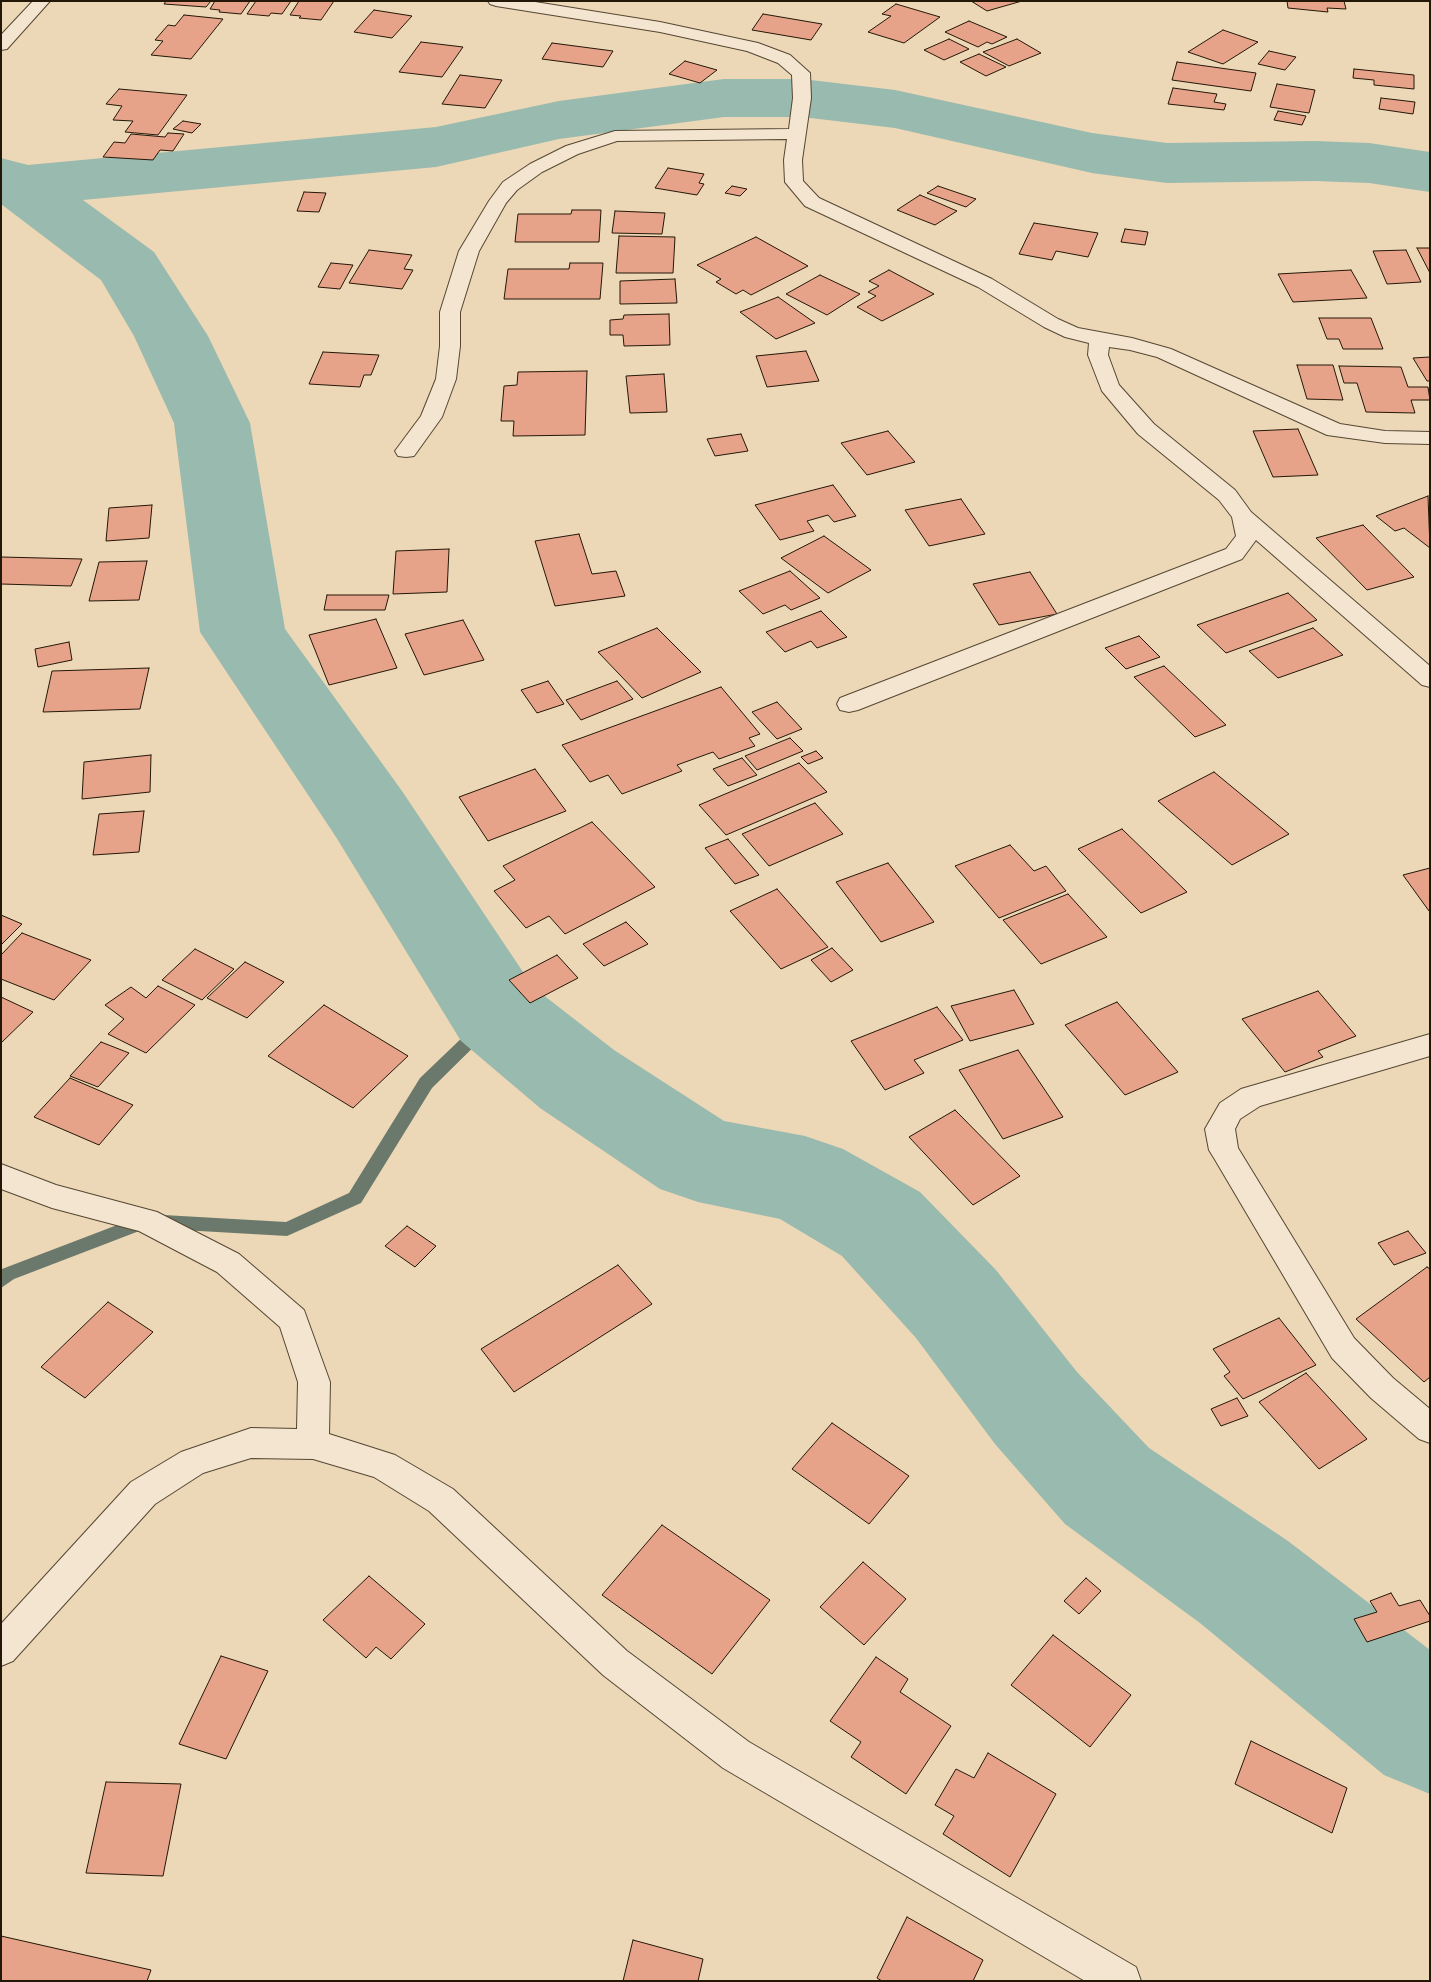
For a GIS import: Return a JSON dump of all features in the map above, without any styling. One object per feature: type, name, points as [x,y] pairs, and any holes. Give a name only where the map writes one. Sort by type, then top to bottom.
[{"type":"street","points":[[1,46],[42,1]]},
{"type":"street","points":[[496,1],[577,12],[660,27],[752,47],[784,59],[801,73],[802,98],[792,160],[794,182],[812,202],[985,283],[1072,333],[1099,340],[1132,344],[1164,353],[1335,430],[1385,437],[1430,438]]},
{"type":"street","points":[[406,451],[431,417],[446,379],[450,346],[450,312],[469,251],[498,200],[510,186],[536,168],[572,150],[615,136],[797,134]]},
{"type":"street","points":[[1099,340],[1098,355],[1109,387],[1146,430],[1227,495],[1243,517],[1430,680]]},
{"type":"street","points":[[849,704],[1234,554],[1247,536],[1243,517]]},
{"type":"street","points":[[1430,1045],[1251,1097],[1230,1111],[1220,1130],[1224,1150],[1344,1348],[1382,1388],[1430,1429]]},
{"type":"street","points":[[1,1176],[52,1196],[146,1221],[228,1263],[293,1319],[314,1382],[313,1444]]},
{"type":"street","points":[[1,1649],[144,1493],[193,1462],[251,1442],[313,1444],[383,1465],[441,1500],[615,1663],[736,1756],[1122,1981]]},
{"type":"building","points":[[166,1],[211,1],[206,7],[164,4]]},
{"type":"building","points":[[215,1],[250,1],[241,14],[219,12],[220,10],[210,9]]},
{"type":"building","points":[[256,1],[291,1],[282,14],[271,13],[269,16],[247,14]]},
{"type":"building","points":[[299,1],[334,1],[321,20],[299,18],[301,16],[290,15]]},
{"type":"building","points":[[971,1],[1022,1],[987,11]]},
{"type":"building","points":[[1287,1],[1344,1],[1346,9],[1327,8],[1328,12],[1288,8]]},
{"type":"building","points":[[896,4],[940,17],[904,43],[868,32],[891,16],[882,14]]},
{"type":"building","points":[[374,10],[412,16],[392,38],[354,32]]},
{"type":"building","points":[[763,14],[822,24],[811,40],[752,30]]},
{"type":"building","points":[[184,15],[223,19],[191,59],[151,55],[163,41],[155,40],[168,25],[175,26]]},
{"type":"building","points":[[969,21],[1007,37],[992,44],[987,42],[978,47],[945,32]]},
{"type":"building","points":[[1223,30],[1258,42],[1223,64],[1188,52]]},
{"type":"building","points":[[949,39],[969,49],[944,60],[924,50]]},
{"type":"building","points":[[1017,39],[1041,53],[1009,66],[983,52]]},
{"type":"building","points":[[421,42],[463,47],[442,77],[399,72]]},
{"type":"building","points":[[552,43],[613,51],[603,67],[542,59]]},
{"type":"building","points":[[1269,51],[1296,57],[1285,70],[1258,64]]},
{"type":"building","points":[[979,54],[1006,67],[986,76],[960,62]]},
{"type":"building","points":[[685,61],[717,70],[700,83],[669,74]]},
{"type":"building","points":[[1177,62],[1256,73],[1251,91],[1172,80]]},
{"type":"building","points":[[1354,69],[1414,75],[1414,89],[1374,85],[1374,80],[1353,78]]},
{"type":"building","points":[[460,75],[502,80],[485,108],[442,104]]},
{"type":"building","points":[[1277,84],[1315,90],[1309,113],[1270,107]]},
{"type":"building","points":[[1173,88],[1217,94],[1214,102],[1226,104],[1224,110],[1168,104]]},
{"type":"building","points":[[119,89],[187,95],[158,135],[125,132],[133,121],[113,120],[122,106],[106,104]]},
{"type":"building","points":[[1381,98],[1415,102],[1413,114],[1379,109]]},
{"type":"building","points":[[1278,111],[1306,116],[1302,125],[1274,120]]},
{"type":"building","points":[[183,121],[201,124],[192,133],[173,129]]},
{"type":"building","points":[[168,133],[184,134],[173,151],[160,150],[153,160],[103,157],[114,142],[125,143],[131,134],[165,137]]},
{"type":"building","points":[[668,168],[704,174],[699,183],[704,184],[697,195],[655,188]]},
{"type":"building","points":[[732,186],[747,189],[740,196],[725,193]]},
{"type":"building","points":[[938,186],[976,199],[966,207],[927,193]]},
{"type":"building","points":[[304,192],[326,193],[319,212],[297,211]]},
{"type":"building","points":[[920,195],[957,211],[935,225],[897,210]]},
{"type":"building","points":[[572,210],[601,210],[599,242],[515,242],[518,214],[571,214]]},
{"type":"building","points":[[615,211],[665,213],[662,234],[612,233]]},
{"type":"building","points":[[1034,223],[1098,233],[1088,257],[1056,251],[1052,260],[1019,254]]},
{"type":"building","points":[[1125,229],[1148,232],[1145,245],[1121,242]]},
{"type":"building","points":[[619,236],[675,237],[673,273],[616,273]]},
{"type":"building","points":[[756,237],[808,266],[751,295],[743,290],[736,294],[716,282],[721,279],[697,265]]},
{"type":"building","points":[[1417,248],[1430,248],[1430,273]]},
{"type":"building","points":[[369,250],[412,255],[404,269],[413,270],[402,289],[349,283]]},
{"type":"building","points":[[1406,250],[1421,282],[1387,284],[1373,251]]},
{"type":"building","points":[[331,263],[353,265],[340,289],[318,287]]},
{"type":"building","points":[[570,263],[603,263],[600,299],[504,299],[508,269],[569,269]]},
{"type":"building","points":[[889,270],[934,294],[882,321],[857,307],[876,296],[868,292],[879,286],[869,281]]},
{"type":"building","points":[[1351,270],[1367,298],[1293,302],[1278,274]]},
{"type":"building","points":[[820,275],[860,294],[827,315],[786,294]]},
{"type":"building","points":[[675,279],[677,303],[620,304],[620,281]]},
{"type":"building","points":[[778,297],[815,323],[776,339],[740,312]]},
{"type":"building","points":[[669,314],[670,345],[624,346],[623,335],[610,335],[610,320],[623,319],[624,315]]},
{"type":"building","points":[[1319,318],[1371,318],[1383,349],[1343,349],[1339,339],[1327,339]]},
{"type":"building","points":[[806,351],[819,381],[767,387],[756,356]]},
{"type":"building","points":[[323,352],[379,355],[371,375],[364,375],[360,387],[309,384]]},
{"type":"building","points":[[1430,357],[1430,381],[1427,381],[1413,358]]},
{"type":"building","points":[[1297,365],[1333,365],[1343,400],[1307,399]]},
{"type":"building","points":[[1339,366],[1401,367],[1408,387],[1428,387],[1430,400],[1411,400],[1415,413],[1366,412],[1357,383],[1344,383]]},
{"type":"building","points":[[587,371],[585,435],[513,436],[514,421],[501,421],[504,386],[517,385],[518,372]]},
{"type":"building","points":[[664,374],[667,412],[630,413],[626,376]]},
{"type":"building","points":[[1298,429],[1318,475],[1273,477],[1253,431]]},
{"type":"building","points":[[888,431],[915,462],[867,475],[841,443]]},
{"type":"building","points":[[741,434],[748,451],[715,456],[707,439]]},
{"type":"building","points":[[833,485],[856,516],[834,522],[828,515],[807,521],[814,531],[780,540],[755,505]]},
{"type":"building","points":[[1428,496],[1430,548],[1404,528],[1395,531],[1376,516]]},
{"type":"building","points":[[961,499],[985,534],[929,546],[905,510]]},
{"type":"building","points":[[152,505],[149,538],[106,541],[109,508]]},
{"type":"building","points":[[1363,525],[1414,577],[1367,590],[1316,538]]},
{"type":"building","points":[[579,534],[592,574],[616,571],[625,596],[555,606],[535,541]]},
{"type":"building","points":[[824,536],[871,570],[828,593],[781,558]]},
{"type":"building","points":[[449,549],[447,592],[393,594],[396,551]]},
{"type":"building","points":[[1,557],[82,559],[71,586],[1,584]]},
{"type":"building","points":[[147,561],[139,600],[89,601],[99,562]]},
{"type":"building","points":[[790,571],[820,598],[791,610],[785,605],[763,614],[739,591]]},
{"type":"building","points":[[1030,572],[1057,614],[999,625],[973,584]]},
{"type":"building","points":[[1288,593],[1317,620],[1226,653],[1197,625]]},
{"type":"building","points":[[327,595],[389,595],[385,610],[324,610]]},
{"type":"building","points":[[821,611],[847,637],[817,648],[811,641],[785,652],[766,632]]},
{"type":"building","points":[[376,619],[397,668],[329,685],[309,635]]},
{"type":"building","points":[[463,620],[484,660],[424,675],[405,634]]},
{"type":"building","points":[[657,628],[701,672],[642,698],[598,652]]},
{"type":"building","points":[[1313,628],[1343,655],[1278,678],[1249,651]]},
{"type":"building","points":[[1139,636],[1160,657],[1126,669],[1105,648]]},
{"type":"building","points":[[69,642],[72,660],[38,667],[35,649]]},
{"type":"building","points":[[1164,666],[1226,725],[1195,737],[1134,677]]},
{"type":"building","points":[[149,668],[140,709],[43,712],[52,671]]},
{"type":"building","points":[[548,681],[564,704],[537,713],[521,690]]},
{"type":"building","points":[[617,681],[633,699],[581,720],[566,700]]},
{"type":"building","points":[[721,687],[760,734],[749,738],[755,746],[719,759],[713,752],[677,765],[682,771],[622,794],[608,775],[590,782],[562,745]]},
{"type":"building","points":[[777,702],[802,729],[777,739],[752,712]]},
{"type":"building","points":[[790,738],[803,751],[757,770],[745,756]]},
{"type":"building","points":[[816,751],[823,758],[808,764],[801,757]]},
{"type":"building","points":[[151,755],[150,792],[82,799],[84,762]]},
{"type":"building","points":[[742,758],[757,775],[728,786],[713,769]]},
{"type":"building","points":[[799,763],[827,792],[726,835],[699,805]]},
{"type":"building","points":[[535,769],[566,811],[488,841],[459,797]]},
{"type":"building","points":[[1214,772],[1289,834],[1232,865],[1158,801]]},
{"type":"building","points":[[815,803],[843,834],[769,866],[742,834]]},
{"type":"building","points":[[144,811],[139,852],[93,855],[99,814]]},
{"type":"building","points":[[592,822],[655,887],[565,934],[549,916],[526,928],[494,891],[515,880],[503,866]]},
{"type":"building","points":[[1122,829],[1187,892],[1141,913],[1078,849]]},
{"type":"building","points":[[728,839],[759,875],[735,884],[705,848]]},
{"type":"building","points":[[1010,845],[1034,871],[1046,866],[1066,891],[999,918],[955,866]]},
{"type":"building","points":[[888,863],[934,922],[881,942],[836,882]]},
{"type":"building","points":[[1430,868],[1430,910],[1429,911],[1403,875]]},
{"type":"building","points":[[777,889],[828,947],[781,969],[730,911]]},
{"type":"building","points":[[1068,894],[1107,937],[1041,964],[1003,920]]},
{"type":"building","points":[[1,915],[22,924],[1,945]]},
{"type":"building","points":[[626,922],[648,944],[604,966],[583,944]]},
{"type":"building","points":[[22,933],[91,960],[54,1000],[1,979],[1,955]]},
{"type":"building","points":[[832,948],[853,970],[831,982],[811,960]]},
{"type":"building","points":[[195,949],[234,969],[202,1000],[162,980]]},
{"type":"building","points":[[557,955],[578,978],[530,1003],[509,980]]},
{"type":"building","points":[[245,962],[284,982],[247,1018],[207,998]]},
{"type":"building","points":[[158,986],[195,1005],[146,1053],[108,1034],[124,1019],[105,1005],[131,987],[146,998]]},
{"type":"building","points":[[1014,990],[1034,1024],[970,1041],[951,1006]]},
{"type":"building","points":[[1318,991],[1356,1036],[1318,1051],[1323,1057],[1285,1072],[1242,1019]]},
{"type":"building","points":[[1,997],[33,1012],[1,1043]]},
{"type":"building","points":[[1117,1002],[1178,1072],[1125,1095],[1065,1025]]},
{"type":"building","points":[[324,1005],[408,1056],[353,1108],[268,1056]]},
{"type":"building","points":[[937,1007],[963,1040],[914,1060],[924,1073],[885,1090],[851,1041]]},
{"type":"building","points":[[101,1042],[129,1053],[98,1087],[70,1076]]},
{"type":"building","points":[[1018,1050],[1063,1117],[1003,1139],[959,1070]]},
{"type":"building","points":[[70,1078],[133,1105],[99,1145],[34,1117]]},
{"type":"building","points":[[955,1110],[1020,1176],[973,1205],[909,1137]]},
{"type":"building","points":[[407,1226],[436,1246],[415,1267],[385,1246]]},
{"type":"building","points":[[1408,1231],[1426,1253],[1394,1265],[1378,1243]]},
{"type":"building","points":[[618,1265],[652,1304],[514,1392],[481,1349]]},
{"type":"building","points":[[1427,1267],[1430,1269],[1430,1377],[1424,1382],[1356,1319]]},
{"type":"building","points":[[108,1302],[153,1332],[85,1398],[41,1367]]},
{"type":"building","points":[[1279,1318],[1316,1365],[1243,1399],[1224,1376],[1230,1372],[1213,1349]]},
{"type":"building","points":[[1306,1373],[1367,1439],[1319,1469],[1259,1402]]},
{"type":"building","points":[[1237,1398],[1248,1416],[1221,1426],[1211,1409]]},
{"type":"building","points":[[832,1423],[909,1476],[869,1524],[792,1469]]},
{"type":"building","points":[[662,1525],[770,1600],[712,1674],[602,1595]]},
{"type":"building","points":[[863,1562],[906,1599],[864,1645],[820,1607]]},
{"type":"building","points":[[369,1576],[425,1624],[391,1659],[376,1647],[366,1658],[323,1620]]},
{"type":"building","points":[[1086,1578],[1101,1591],[1079,1614],[1064,1601]]},
{"type":"building","points":[[1391,1593],[1399,1606],[1420,1600],[1430,1616],[1430,1621],[1367,1642],[1354,1619],[1377,1612],[1370,1601]]},
{"type":"building","points":[[1053,1635],[1131,1695],[1090,1747],[1011,1685]]},
{"type":"building","points":[[221,1656],[268,1671],[226,1759],[179,1744]]},
{"type":"building","points":[[876,1657],[908,1679],[900,1692],[951,1726],[906,1794],[851,1757],[861,1742],[830,1721]]},
{"type":"building","points":[[1251,1741],[1347,1788],[1332,1833],[1235,1784]]},
{"type":"building","points":[[988,1753],[1056,1794],[1010,1877],[943,1834],[954,1816],[935,1805],[956,1769],[974,1778]]},
{"type":"building","points":[[106,1782],[181,1784],[163,1876],[86,1873]]},
{"type":"building","points":[[907,1917],[983,1960],[973,1981],[882,1981],[877,1978]]},
{"type":"building","points":[[1,1936],[151,1970],[147,1981],[1,1981]]},
{"type":"building","points":[[633,1940],[703,1959],[698,1981],[623,1981]]},
{"type":"waterway","points":[[20,186],[436,147],[559,120],[724,98],[802,98],[895,109],[1092,153],[1167,163],[1315,161],[1369,163],[1430,172]]},
{"type":"waterway","points":[[1,178],[20,186]]},
{"type":"waterway","points":[[20,186],[129,267],[171,336],[212,423],[243,632],[369,814],[497,1014],[577,1079],[698,1159],[805,1180],[881,1224],[956,1304],[1036,1408],[1107,1486],[1244,1582],[1430,1730]]},
{"type":"waterway","points":[[1,1280],[8,1274],[146,1221],[287,1229],[355,1198],[426,1083],[497,1014]]}]
